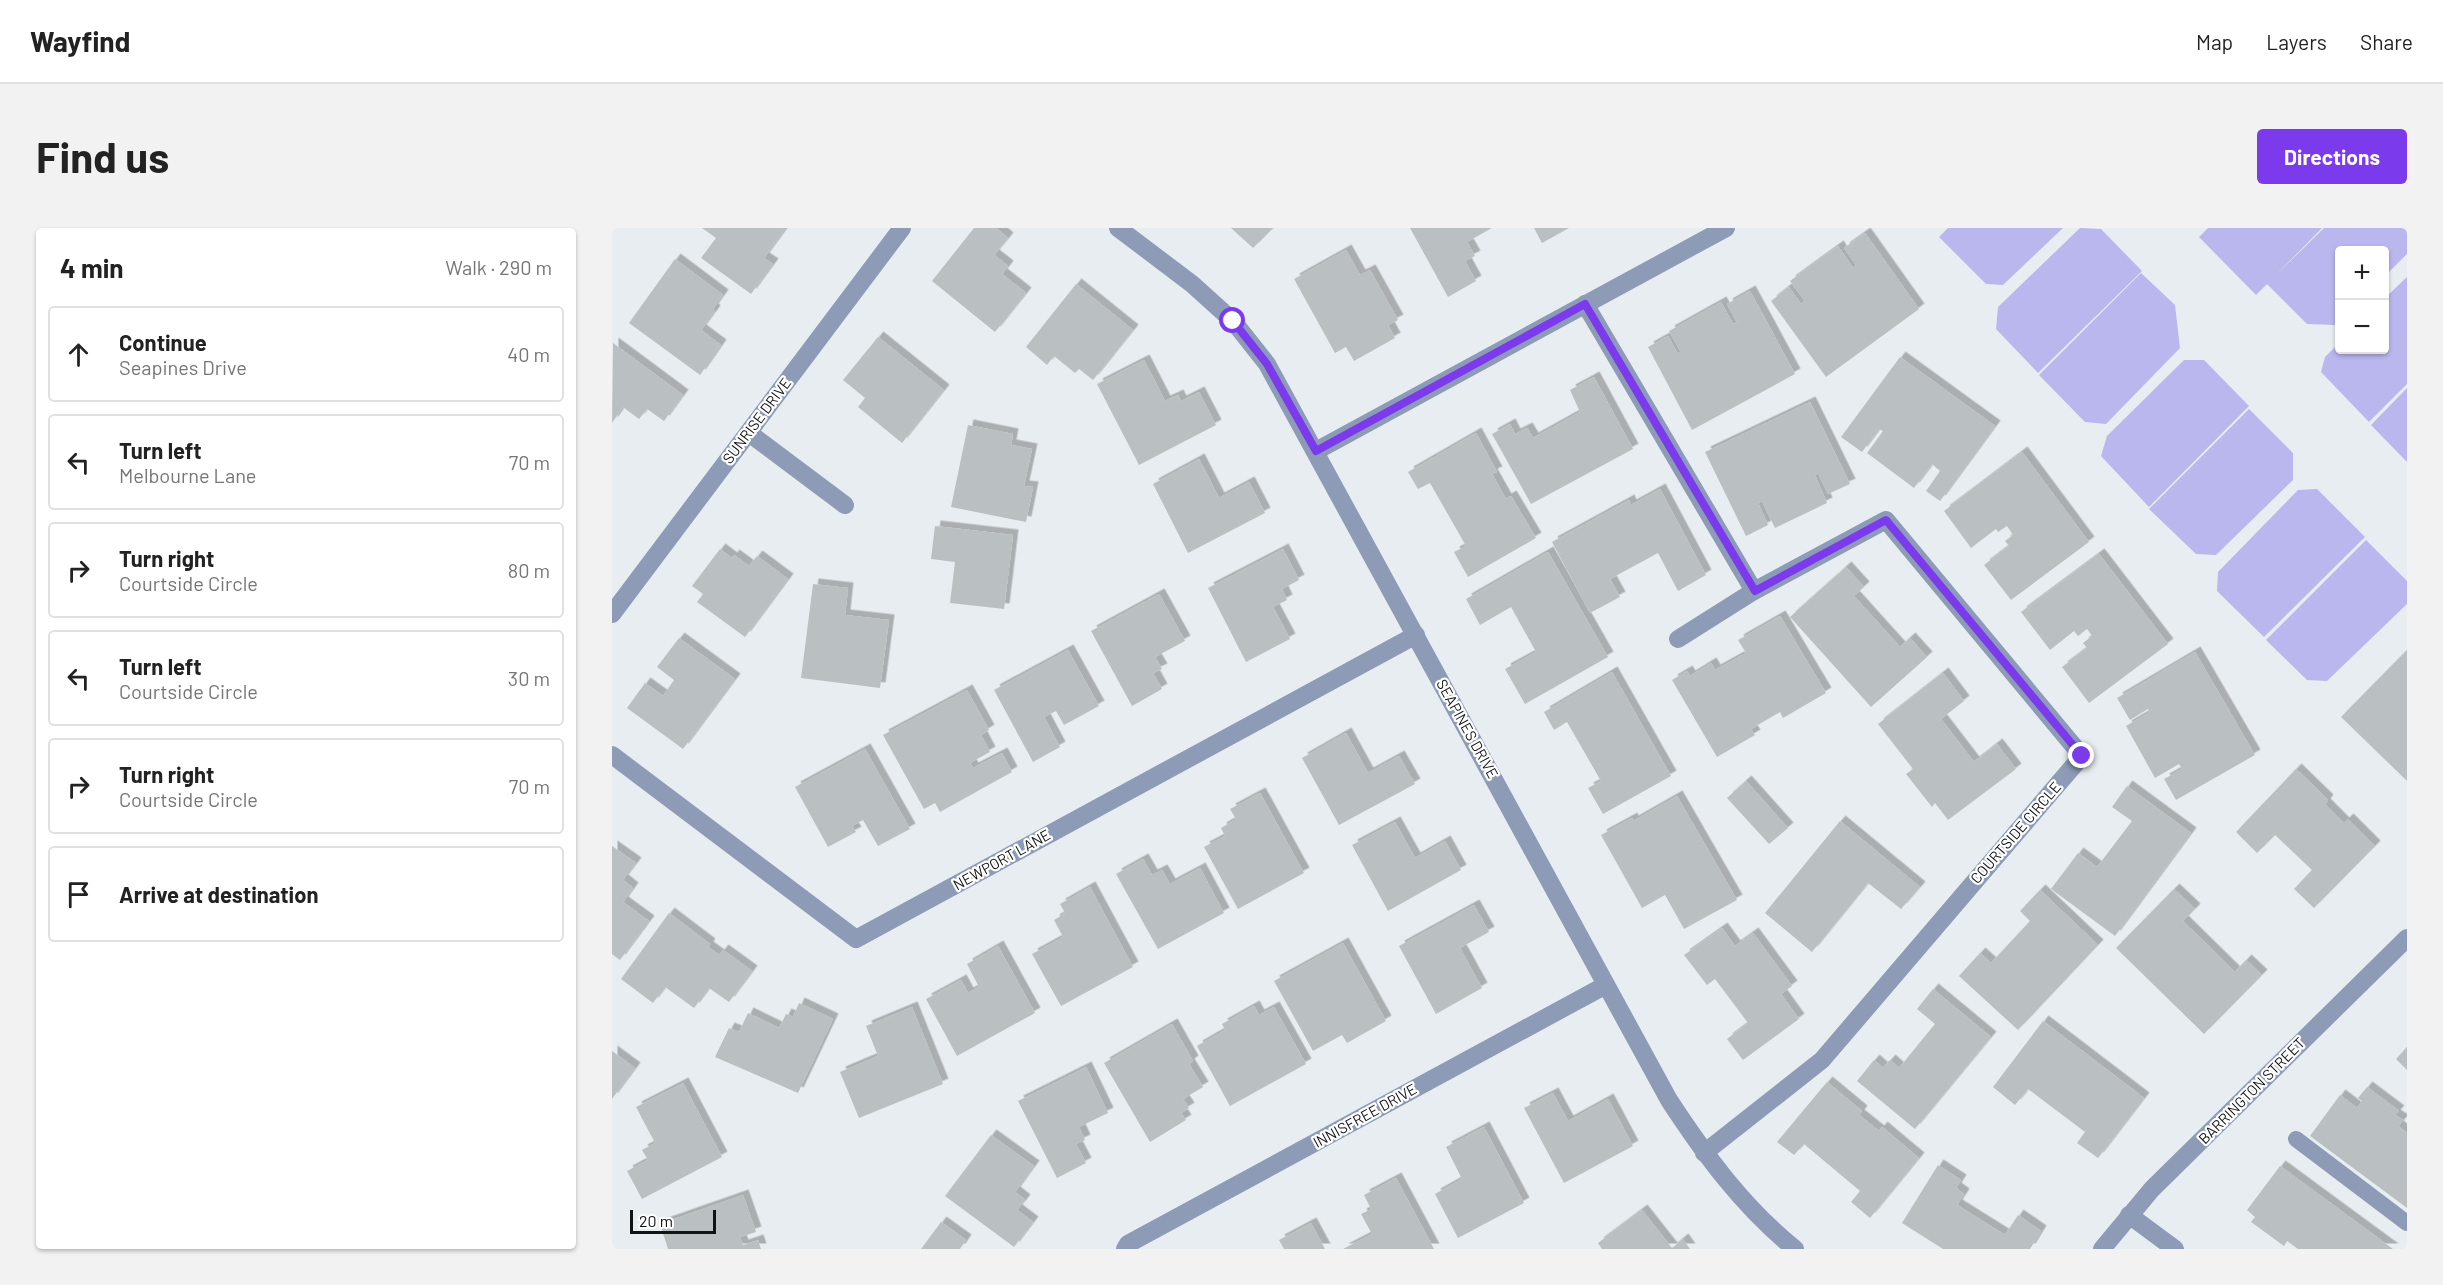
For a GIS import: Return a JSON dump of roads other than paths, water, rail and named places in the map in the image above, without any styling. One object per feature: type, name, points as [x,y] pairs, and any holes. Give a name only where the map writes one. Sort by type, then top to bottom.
[{"type":"street","name":"SUNRISE DRIVE","points":[[612,614],[902,228]]},
{"type":"street","name":"SEAPINES DRIVE","points":[[1118,228],[1192,284],[1233,321],[1267,364],[1669,1100],[1704,1153],[1735,1192],[1795,1249]]},
{"type":"street","points":[[1316,451],[1726,228]]},
{"type":"street","points":[[1585,304],[1755,591]]},
{"type":"street","points":[[749,433],[845,505]]},
{"type":"street","name":"COURTSIDE CIRCLE","points":[[1678,639],[1755,591],[1886,520],[2082,756],[1822,1060],[1704,1153]]},
{"type":"street","name":"NEWPORT LANE","points":[[612,755],[856,939],[1416,634]]},
{"type":"street","name":"BARRINGTON STREET","points":[[2102,1249],[2152,1189],[2407,938]]},
{"type":"street","name":"INNISFREE DRIVE","points":[[1125,1249],[1128,1244],[1606,985]]},
{"type":"street","points":[[2129,1215],[2175,1249]]},
{"type":"lane","points":[[2296,1139],[2407,1223]]}]
